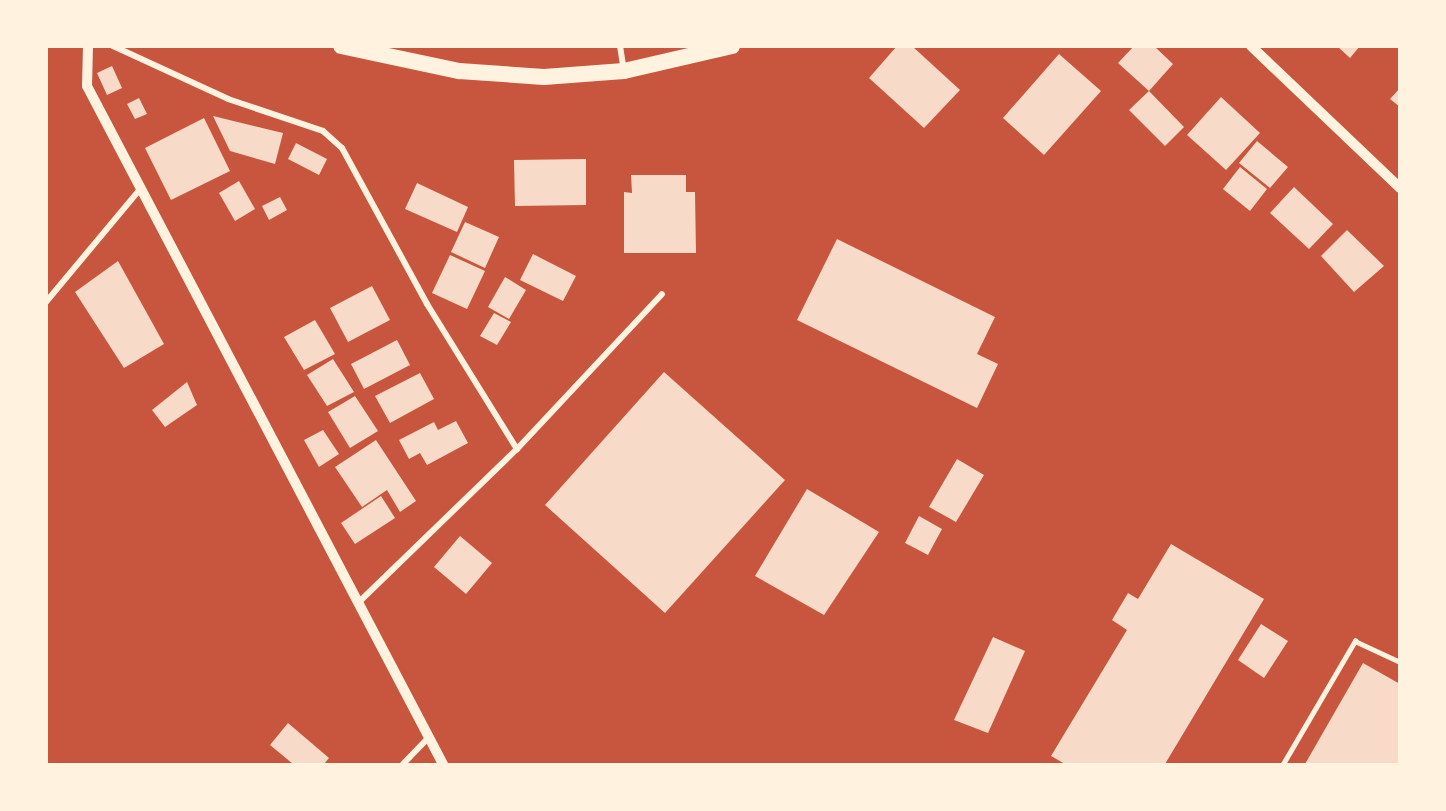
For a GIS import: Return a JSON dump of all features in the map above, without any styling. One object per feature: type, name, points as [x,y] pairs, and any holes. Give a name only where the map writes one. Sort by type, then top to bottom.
[{"type":"highway","points":[[341,46],[544,77],[624,71],[732,46]]},
{"type":"street","points":[[88,46],[87,86],[356,605],[443,765]]},
{"type":"street","points":[[113,46],[228,99],[323,131],[342,148],[427,304],[518,449]]},
{"type":"street","points":[[620,46],[624,71]]},
{"type":"street","points":[[1251,46],[1400,188]]},
{"type":"street","points":[[46,302],[140,189]]},
{"type":"street","points":[[356,605],[518,449],[662,294]]},
{"type":"street","points":[[403,765],[427,739]]},
{"type":"lane","points":[[1283,765],[1355,641],[1400,662]]},
{"type":"building","points":[[897,46],[912,46],[960,90],[924,128],[869,78]]},
{"type":"building","points":[[1134,46],[1154,46],[1173,64],[1149,91],[1118,63]]},
{"type":"building","points":[[1337,46],[1360,46],[1350,58]]},
{"type":"building","points":[[1059,54],[1101,91],[1044,155],[1003,118]]},
{"type":"building","points":[[112,66],[122,88],[107,95],[97,73]]},
{"type":"building","points":[[1400,88],[1400,107],[1390,99]]},
{"type":"building","points":[[1149,91],[1184,127],[1165,146],[1129,110]]},
{"type":"building","points":[[1221,97],[1260,133],[1226,170],[1187,135]]},
{"type":"building","points":[[139,98],[147,114],[135,119],[127,104]]},
{"type":"building","points":[[213,116],[283,133],[275,164],[230,151]]},
{"type":"building","points":[[204,118],[230,171],[171,200],[145,148]]},
{"type":"building","points":[[1257,141],[1288,167],[1270,188],[1239,163]]},
{"type":"building","points":[[296,143],[327,159],[319,175],[288,159]]},
{"type":"building","points":[[586,159],[586,205],[515,206],[514,160]]},
{"type":"building","points":[[1240,167],[1267,189],[1250,211],[1223,189]]},
{"type":"building","points":[[631,175],[686,175],[686,192],[695,192],[696,253],[624,253],[624,192],[632,193]]},
{"type":"building","points":[[239,181],[255,209],[235,221],[219,193]]},
{"type":"building","points":[[417,183],[468,207],[457,232],[405,209]]},
{"type":"building","points":[[1294,187],[1333,224],[1309,249],[1270,213]]},
{"type":"building","points":[[280,197],[287,210],[269,220],[262,206]]},
{"type":"building","points":[[465,222],[499,237],[485,268],[451,252]]},
{"type":"building","points":[[1347,230],[1384,266],[1354,292],[1321,256]]},
{"type":"building","points":[[837,239],[995,317],[977,354],[998,364],[977,408],[797,320]]},
{"type":"building","points":[[533,254],[576,276],[563,301],[520,280]]},
{"type":"building","points":[[450,255],[485,271],[467,309],[432,293]]},
{"type":"building","points":[[118,261],[164,344],[124,368],[75,292]]},
{"type":"building","points":[[505,277],[526,290],[509,319],[488,307]]},
{"type":"building","points":[[372,286],[390,320],[348,342],[330,308]]},
{"type":"building","points":[[494,313],[511,322],[497,345],[480,336]]},
{"type":"building","points":[[315,320],[335,354],[304,370],[284,337]]},
{"type":"building","points":[[397,340],[410,365],[364,389],[351,364]]},
{"type":"building","points":[[333,359],[354,392],[327,406],[307,375]]},
{"type":"building","points":[[664,372],[785,480],[665,613],[545,505]]},
{"type":"building","points":[[420,373],[434,399],[390,423],[375,396]]},
{"type":"building","points":[[187,382],[197,405],[165,427],[152,410]]},
{"type":"building","points":[[355,396],[378,431],[350,448],[328,412]]},
{"type":"building","points":[[456,421],[468,443],[427,465],[420,453],[409,459],[399,440],[434,422],[438,430]]},
{"type":"building","points":[[323,430],[339,454],[319,467],[304,440]]},
{"type":"building","points":[[376,440],[416,501],[400,512],[387,490],[362,507],[335,467]]},
{"type":"building","points":[[957,459],[984,475],[956,522],[929,507]]},
{"type":"building","points":[[807,489],[879,532],[824,615],[755,576]]},
{"type":"building","points":[[381,496],[395,518],[355,544],[341,523]]},
{"type":"building","points":[[919,516],[942,529],[928,555],[905,543]]},
{"type":"building","points":[[460,536],[492,563],[466,594],[434,567]]},
{"type":"building","points":[[1171,544],[1264,599],[1165,764],[1065,764],[1051,756],[1127,630],[1112,620],[1128,593],[1138,599]]},
{"type":"building","points":[[1261,624],[1288,641],[1264,678],[1238,660]]},
{"type":"building","points":[[993,637],[1025,651],[988,733],[954,720]]},
{"type":"building","points":[[1363,663],[1400,684],[1400,764],[1305,764]]},
{"type":"building","points":[[288,723],[329,758],[324,764],[293,764],[270,745]]}]
